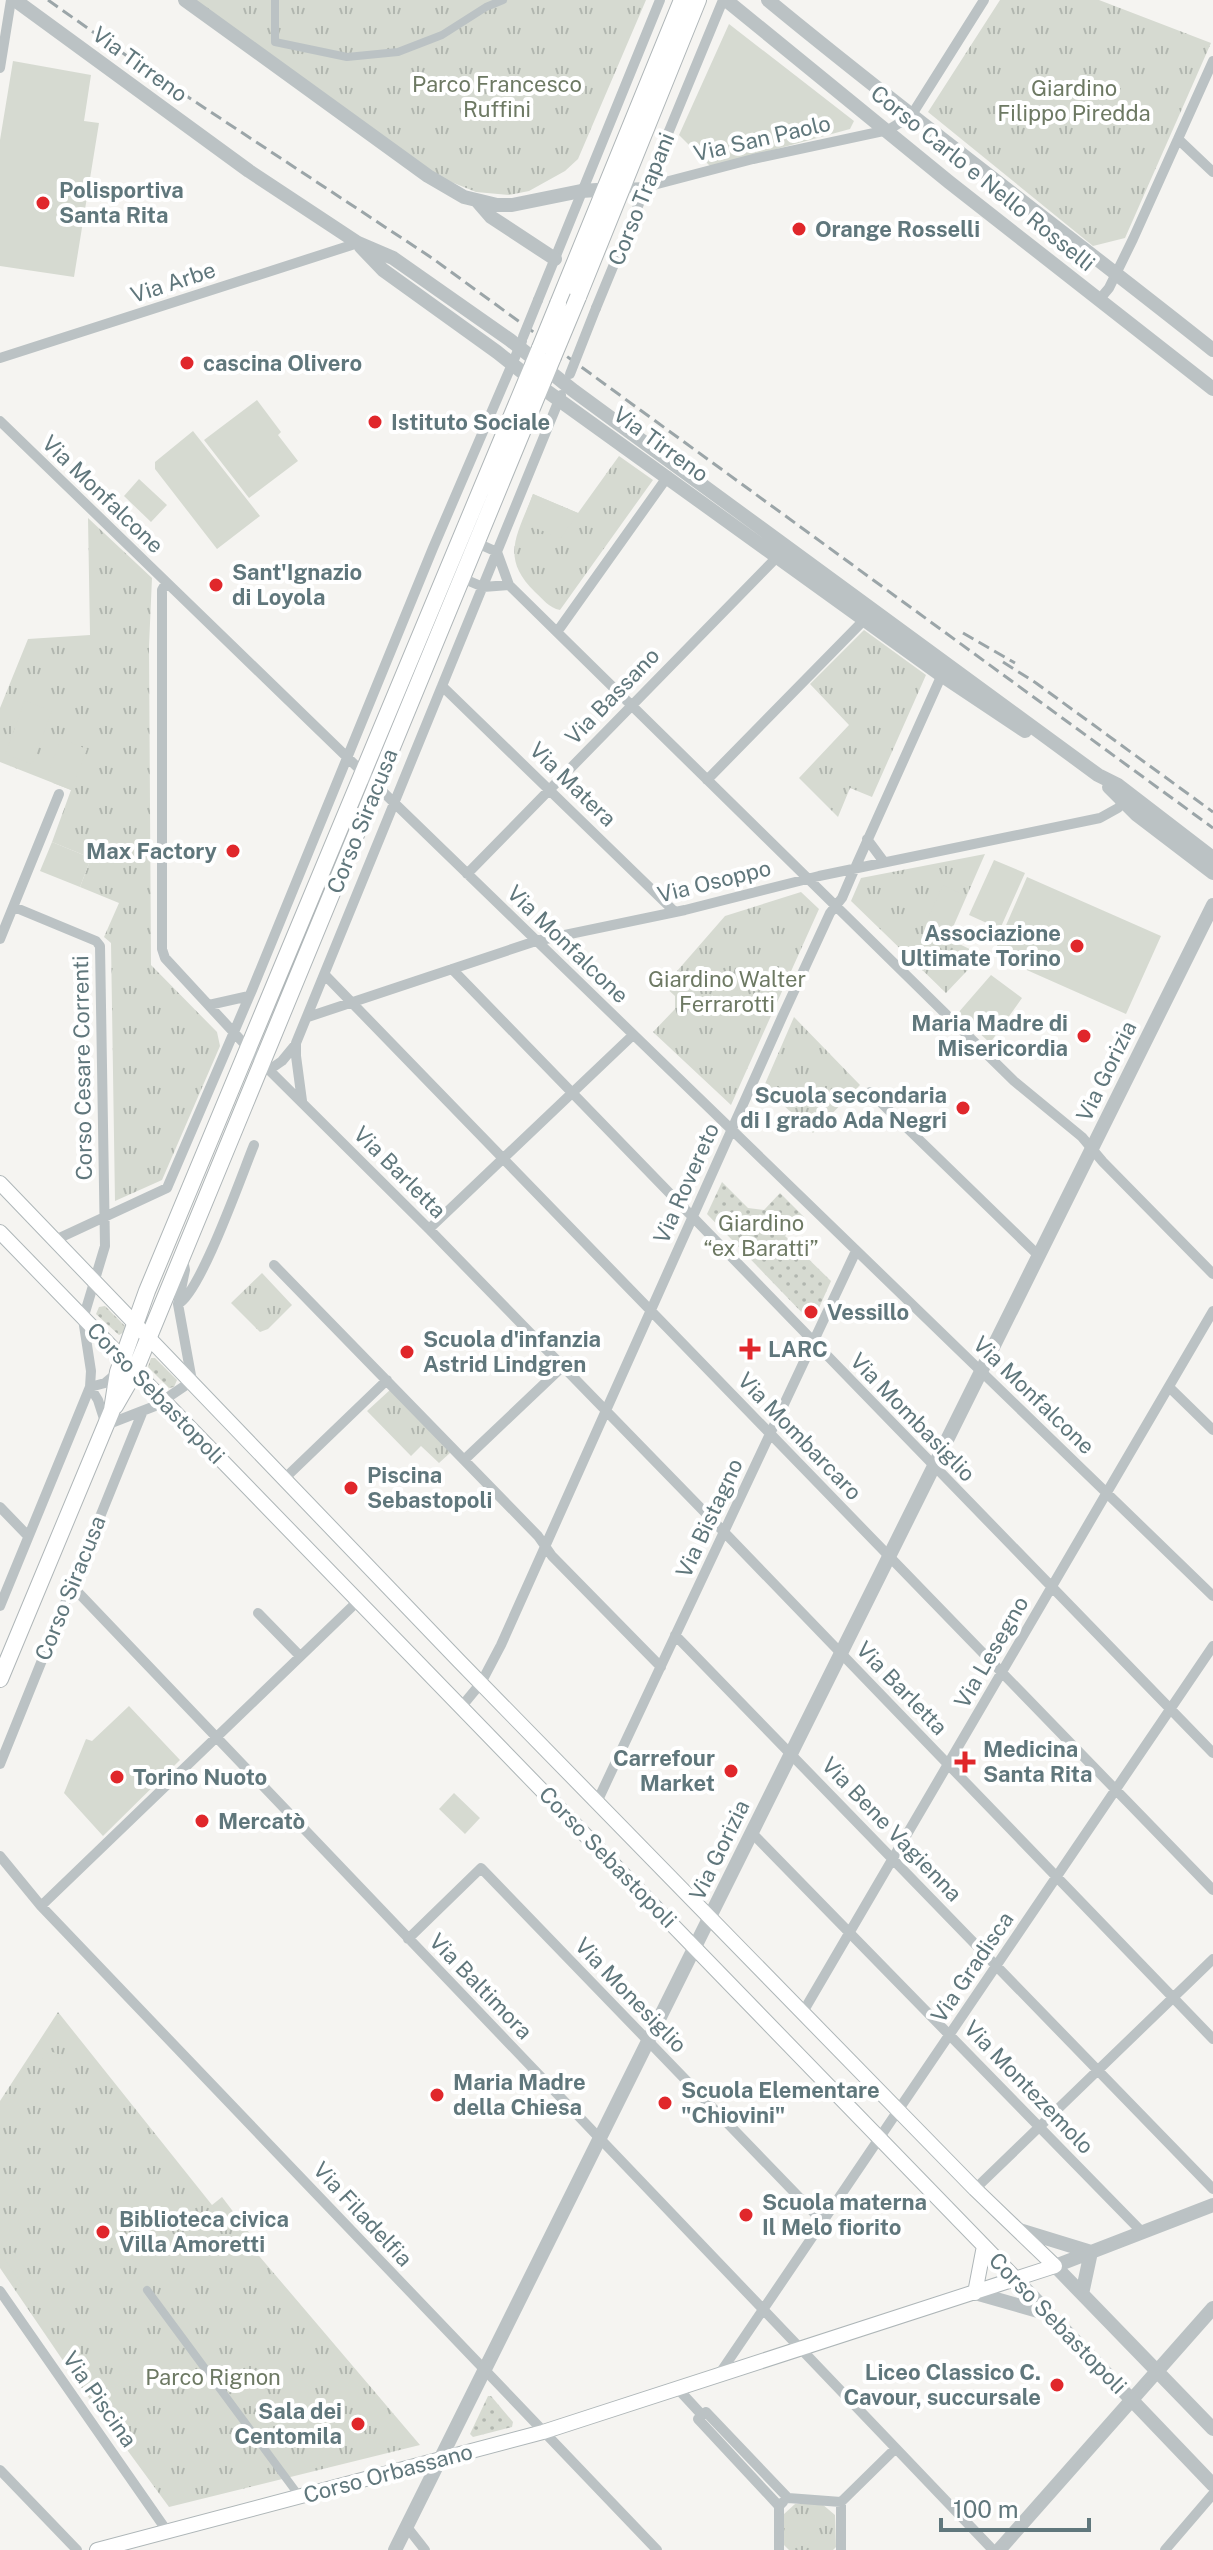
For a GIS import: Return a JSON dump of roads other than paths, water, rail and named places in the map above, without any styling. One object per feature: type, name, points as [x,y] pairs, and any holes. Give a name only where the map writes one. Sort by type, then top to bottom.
[{"type":"main road","name":"Corso Trapani","points":[[572,293],[604,189],[682,0]]},
{"type":"main road","name":"Corso Trapani","points":[[541,367],[621,188],[698,0]]},
{"type":"main road","name":"Corso Siracusa","points":[[0,1679],[109,1418],[135,1324],[363,775],[454,576],[541,367]]},
{"type":"main road","name":"Corso Siracusa","points":[[125,1369],[149,1338],[266,1066],[376,787],[454,576]]},
{"type":"main road","name":"Corso Sebastopoli","points":[[0,1183],[481,1683],[975,2189],[1055,2266]]},
{"type":"main road","name":"Corso Sebastopoli","points":[[0,1232],[83,1319],[125,1369],[163,1402],[359,1600],[1016,2279]]},
{"type":"main road","points":[[975,2293],[984,2246]]},
{"type":"main road","name":"Corso Orbassano","points":[[97,2550],[543,2432],[1055,2266]]},
{"type":"street","points":[[0,68],[13,0]]},
{"type":"street","name":"Via Tirreno","points":[[13,0],[249,171],[358,243],[393,258],[521,342],[541,367],[565,386],[782,552],[944,670]]},
{"type":"street","points":[[185,0],[450,190],[478,202],[512,205],[581,191],[621,188]]},
{"type":"street","points":[[275,0],[275,42],[347,57],[398,52],[442,35],[503,0]]},
{"type":"street","points":[[511,363],[660,0]]},
{"type":"street","name":"Corso Carlo e Nello Rosselli","points":[[724,0],[1213,389]]},
{"type":"street","name":"Corso Trapani","points":[[565,386],[724,0]]},
{"type":"street","name":"Corso Carlo e Nello Rosselli","points":[[768,0],[911,116],[1213,350]]},
{"type":"street","points":[[911,116],[980,1]]},
{"type":"street","points":[[1099,300],[1117,273],[1213,62]]},
{"type":"street","name":"Via San Paolo","points":[[621,188],[646,187],[753,159],[888,130],[911,116]]},
{"type":"street","points":[[1178,139],[1213,172]]},
{"type":"street","points":[[478,202],[491,217],[555,259]]},
{"type":"street","name":"Via Tirreno","points":[[358,243],[383,270],[511,363],[541,367]]},
{"type":"street","name":"Via Arbe","points":[[0,358],[358,243]]},
{"type":"street","name":"Corso Siracusa","points":[[55,1240],[167,1188],[511,363]]},
{"type":"street","name":"Via Tirreno","points":[[565,386],[668,476],[782,552],[865,619],[1053,742],[1098,775],[1213,873]]},
{"type":"street","name":"Corso Siracusa","points":[[266,1066],[282,1061],[296,1043],[308,1017],[565,386]]},
{"type":"street","name":"Via Monfalcone","points":[[0,421],[1213,1596]]},
{"type":"street","points":[[557,632],[668,476]]},
{"type":"street","points":[[441,529],[497,552],[509,585],[1014,1081],[1082,1137],[1213,1274]]},
{"type":"street","name":"Via Bassano","points":[[467,874],[782,552]]},
{"type":"street","points":[[427,564],[483,587],[509,585]]},
{"type":"street","name":"Via Barletta","points":[[166,583],[162,590],[162,949],[165,958],[266,1066],[724,1532],[1213,2039]]},
{"type":"street","points":[[707,780],[865,619]]},
{"type":"street","name":"Via Rovereto","points":[[462,1706],[481,1683],[545,1546],[944,670]]},
{"type":"street","name":"Via Matera","points":[[442,686],[675,912]]},
{"type":"street","points":[[0,939],[59,794]]},
{"type":"street","name":"Via Tirreno","points":[[1127,799],[1213,858]]},
{"type":"street","name":"Via Osoppo","points":[[308,1017],[536,941],[675,912],[808,878],[1100,818],[1127,799]]},
{"type":"street","points":[[867,839],[884,862]]},
{"type":"street","name":"Via Gorizia","points":[[395,2550],[1213,905]]},
{"type":"street","name":"Corso Cesare Correnti","points":[[14,907],[96,941],[100,946],[105,1246],[95,1282]]},
{"type":"street","name":"Via Mombasiglio","points":[[452,969],[1213,1753]]},
{"type":"street","name":"Via Mombarcaro","points":[[325,975],[1213,1890]]},
{"type":"street","points":[[209,1005],[249,996]]},
{"type":"street","points":[[429,1229],[633,1035]]},
{"type":"street","name":"Corso Siracusa","points":[[296,1043],[302,1101]]},
{"type":"street","points":[[870,1092],[1039,1256]]},
{"type":"street","points":[[178,1304],[186,1301],[199,1277],[254,1145]]},
{"type":"street","name":"Via Bistagno","points":[[597,1802],[856,1251]]},
{"type":"street","name":"Corso Siracusa","points":[[182,1256],[185,1270],[178,1304],[192,1381]]},
{"type":"street","points":[[274,1265],[661,1667]]},
{"type":"street","points":[[0,1606],[90,1387],[91,1371],[83,1319],[95,1282]]},
{"type":"street","name":"Via Lesegno","points":[[803,2012],[1213,1311]]},
{"type":"street","points":[[464,1460],[562,1367]]},
{"type":"street","points":[[90,1387],[105,1383],[125,1369]]},
{"type":"street","points":[[284,1479],[387,1380]]},
{"type":"street","points":[[90,1387],[109,1418],[142,1413],[192,1381]]},
{"type":"street","points":[[1169,1387],[1213,1430]]},
{"type":"street","name":"Corso Siracusa","points":[[0,1764],[142,1413]]},
{"type":"street","points":[[0,1507],[28,1536]]},
{"type":"street","name":"Via Baltimora","points":[[71,1585],[993,2550]]},
{"type":"street","points":[[41,1906],[359,1600]]},
{"type":"street","points":[[258,1613],[300,1656]]},
{"type":"street","name":"Via Bene Vagienna","points":[[675,1635],[1213,2189]]},
{"type":"street","name":"Via Gradisca","points":[[763,2309],[1213,1646]]},
{"type":"street","name":"Via Montezemolo","points":[[752,1833],[1142,2232]]},
{"type":"street","name":"Via Filadelfia","points":[[0,1856],[4,1870],[657,2550]]},
{"type":"street","name":"Via Monesiglio","points":[[408,1939],[481,1868],[823,2222]]},
{"type":"street","points":[[975,2189],[1213,1959]]},
{"type":"street","name":"Corso Orbassano","points":[[1055,2266],[1213,2205]]},
{"type":"street","points":[[1016,2229],[1091,2252],[1082,2294]]},
{"type":"street","name":"Corso Sebastopoli","points":[[1055,2266],[1213,2429]]},
{"type":"street","name":"Corso Sebastopoli","points":[[1016,2279],[1213,2485]]},
{"type":"street","points":[[147,2290],[300,2497]]},
{"type":"street","name":"Via Piscina","points":[[0,2291],[167,2531]]},
{"type":"street","points":[[975,2293],[1049,2314]]},
{"type":"street","points":[[999,2550],[1213,2308]]},
{"type":"street","points":[[718,2376],[763,2309]]},
{"type":"street","points":[[678,2389],[702,2415],[706,2412],[784,2502],[779,2550]]},
{"type":"street","points":[[784,2502],[841,2502],[895,2449]]},
{"type":"street","points":[[0,2470],[77,2550]]},
{"type":"street","points":[[1165,2550],[1213,2494]]},
{"type":"street","points":[[841,2502],[841,2550]]},
{"type":"street","points":[[407,2527],[425,2550]]},
{"type":"railway","points":[[48,0],[141,66],[432,258],[1213,828]]},
{"type":"railway","points":[[963,633],[1015,663]]},
{"type":"railway","points":[[1003,662],[1213,812]]},
{"type":"place","name":"Polisportiva Santa Rita","points":[[43,203]]},
{"type":"place","name":"Orange Rosselli","points":[[799,229]]},
{"type":"place","name":"cascina Olivero","points":[[187,363]]},
{"type":"place","name":"Istituto Sociale","points":[[375,422]]},
{"type":"place","name":"Sant'Ignazio di Loyola","points":[[216,585]]},
{"type":"place","name":"Max Factory","points":[[233,851]]},
{"type":"place","name":"Associazione Ultimate Torino","points":[[1077,946]]},
{"type":"place","name":"Maria Madre di Misericordia","points":[[1084,1036]]},
{"type":"place","name":"Scuola secondaria di I grado Ada Negri","points":[[963,1108]]},
{"type":"place","name":"Vessillo","points":[[811,1312]]},
{"type":"place","name":"LARC","points":[[750,1349]]},
{"type":"place","name":"Scuola d'infanzia Astrid Lindgren","points":[[407,1352]]},
{"type":"place","name":"Piscina Sebastopoli","points":[[351,1488]]},
{"type":"place","name":"Medicina Santa Rita","points":[[965,1762]]},
{"type":"place","name":"Carrefour Market","points":[[731,1771]]},
{"type":"place","name":"Torino Nuoto","points":[[117,1777]]},
{"type":"place","name":"Mercatò","points":[[202,1821]]},
{"type":"place","name":"Maria Madre della Chiesa","points":[[437,2095]]},
{"type":"place","name":"Scuola Elementare \"Chiovini\"","points":[[665,2103]]},
{"type":"place","name":"Scuola materna Il Melo fiorito","points":[[746,2215]]},
{"type":"place","name":"Biblioteca civica Villa Amoretti","points":[[103,2232]]},
{"type":"place","name":"Liceo Classico C. Cavour, succursale","points":[[1057,2385]]},
{"type":"place","name":"Sala dei Centomila","points":[[358,2424]]},
{"type":"park label","name":"Parco Francesco Ruffini","points":[[497,96]]},
{"type":"park label","name":"Giardino Filippo Piredda","points":[[1074,100]]},
{"type":"park label","name":"Giardino Walter Ferrarotti","points":[[727,992]]},
{"type":"park label","name":"Giardino “ex Baratti”","points":[[761,1236]]},
{"type":"park label","name":"Parco Rignon","points":[[213,2377]]}]
